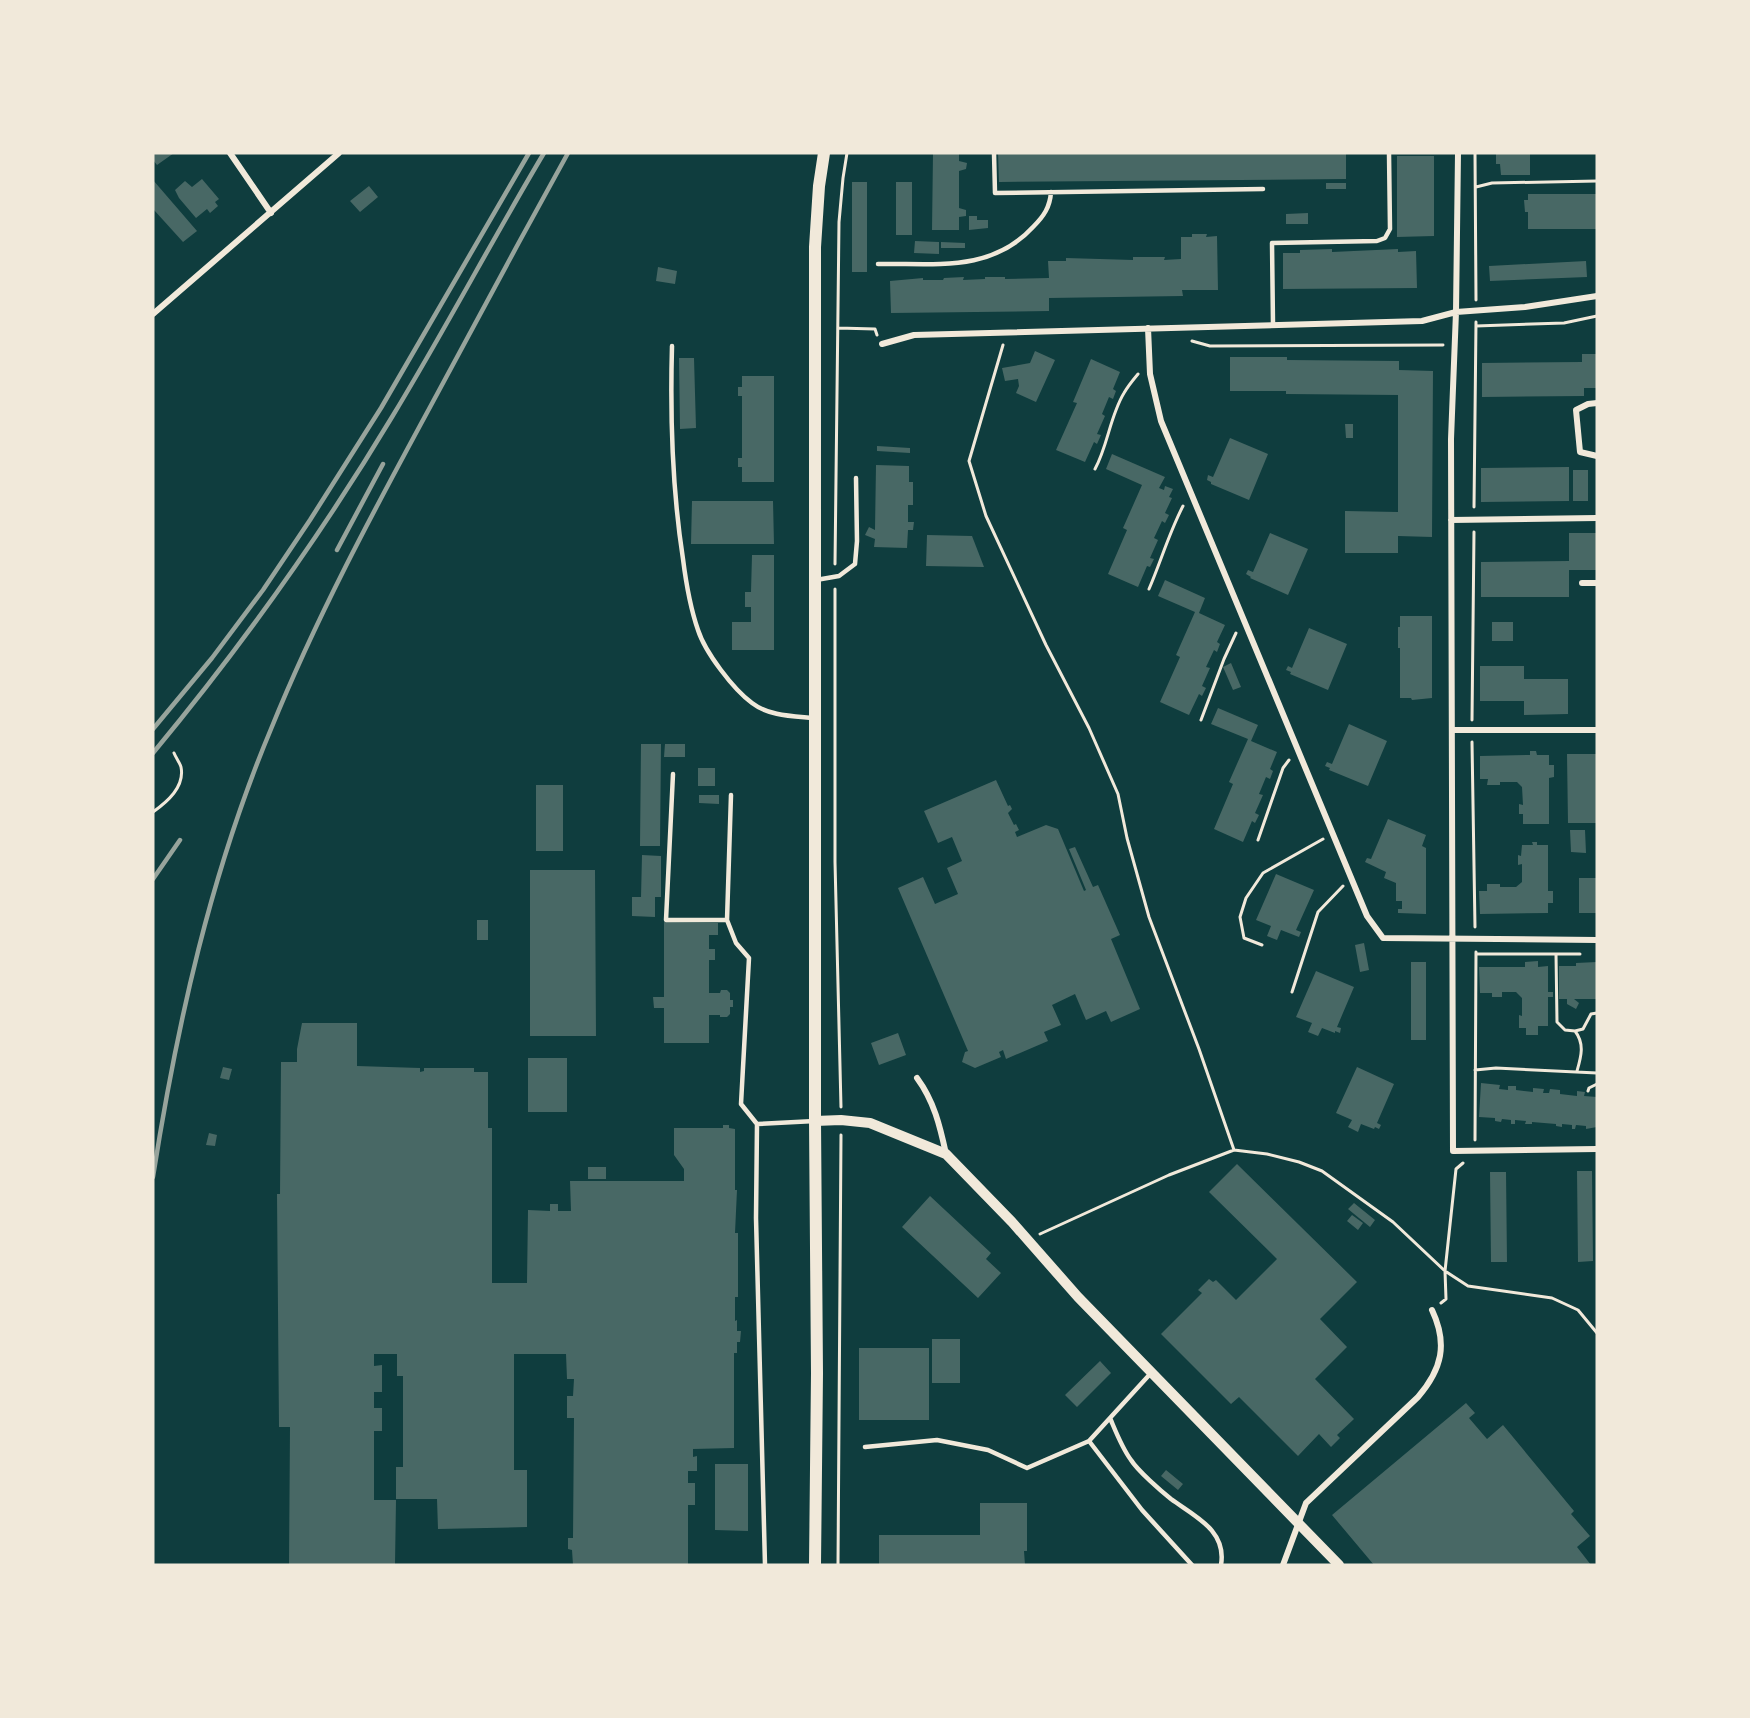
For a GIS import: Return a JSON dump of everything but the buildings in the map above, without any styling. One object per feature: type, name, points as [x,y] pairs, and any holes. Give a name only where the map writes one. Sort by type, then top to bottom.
[{"type":"main road","points":[[815,1565],[817,1361],[815,247],[819,186],[824,153]]},
{"type":"street","points":[[230,153],[271,213]]},
{"type":"street","points":[[153,314],[339,153]]},
{"type":"street","points":[[1458,153],[1456,312],[1451,439],[1453,1151],[1597,1149]]},
{"type":"street","points":[[882,344],[914,335],[1422,321],[1456,312],[1525,307],[1597,296]]},
{"type":"street","points":[[1148,328],[1150,374],[1161,421],[1367,916],[1383,938],[1597,940]]},
{"type":"street","points":[[1597,404],[1588,404],[1576,410],[1580,452],[1597,456]]},
{"type":"street","points":[[1451,520],[1597,518]]},
{"type":"street","points":[[1582,583],[1597,583]]},
{"type":"street","points":[[1452,730],[1597,730]]},
{"type":"street","points":[[917,1078],[930,1095],[946,1154]]},
{"type":"street","points":[[815,1121],[841,1120],[870,1123],[946,1154],[1028,1239],[1078,1297],[1339,1565]]},
{"type":"street","points":[[1283,1565],[1306,1503],[1418,1397],[1432,1380],[1439,1364],[1441,1335],[1432,1310]]},
{"type":"lane","points":[[994,153],[995,193],[1263,189]]},
{"type":"lane","points":[[1273,324],[1272,243],[1377,242],[1385,238],[1390,230],[1389,153]]},
{"type":"lane","points":[[878,264],[969,262],[1003,252],[1026,234],[1043,216],[1050,204],[1051,192]]},
{"type":"lane","points":[[672,346],[672,451],[676,503],[688,592],[698,632],[716,663],[752,704],[774,714],[815,719]]},
{"type":"lane","points":[[816,580],[839,576],[855,564],[856,478]]},
{"type":"lane","points":[[673,774],[666,920],[727,920]]},
{"type":"lane","points":[[731,795],[727,920],[736,943],[749,958],[741,1104],[757,1124],[756,1218],[765,1565]]},
{"type":"lane","points":[[757,1124],[815,1121]]},
{"type":"lane","points":[[865,1447],[937,1440],[988,1450],[1027,1468],[1089,1441],[1151,1373]]},
{"type":"lane","points":[[1110,1418],[1131,1460],[1170,1498],[1204,1520],[1218,1540],[1222,1558],[1221,1565]]},
{"type":"lane","points":[[1089,1441],[1142,1509],[1192,1565]]},
{"type":"path","points":[[838,1565],[841,1120],[835,862],[835,433],[839,222],[847,153]]},
{"type":"path","points":[[1432,1310],[1446,1299],[1445,1271],[1456,1169],[1475,1150],[1476,938],[1472,731],[1476,326],[1475,153]]},
{"type":"path","points":[[1458,179],[1475,187],[1492,183],[1597,181]]},
{"type":"path","points":[[1476,326],[1564,323],[1597,316]]},
{"type":"path","points":[[838,328],[875,328],[882,344]]},
{"type":"path","points":[[1007,332],[969,461],[986,516],[1046,645],[1089,728],[1118,794],[1149,917],[1234,1150]]},
{"type":"path","points":[[1189,340],[1210,346],[1455,345]]},
{"type":"path","points":[[1095,469],[1103,453],[1123,393],[1150,358]]},
{"type":"path","points":[[1149,589],[1163,557],[1169,533],[1190,491]]},
{"type":"path","points":[[1201,720],[1224,659],[1243,618]]},
{"type":"path","points":[[1258,840],[1283,768],[1298,750]]},
{"type":"path","points":[[153,812],[165,804],[177,790],[181,769],[174,753]]},
{"type":"path","points":[[1262,945],[1244,938],[1240,917],[1246,898],[1263,873],[1332,834]]},
{"type":"path","points":[[1292,992],[1318,912],[1351,878]]},
{"type":"path","points":[[1476,954],[1587,954]]},
{"type":"path","points":[[1556,954],[1557,1022],[1565,1030],[1575,1031],[1583,1029],[1590,1014],[1597,1012]]},
{"type":"path","points":[[1575,1031],[1580,1038],[1582,1053],[1577,1071]]},
{"type":"path","points":[[1475,1070],[1496,1068],[1597,1073]]},
{"type":"path","points":[[1588,1091],[1597,1084]]},
{"type":"path","points":[[1028,1239],[1169,1175],[1234,1150],[1267,1154],[1299,1162],[1322,1171],[1393,1222],[1445,1271],[1468,1286],[1552,1298],[1578,1310],[1597,1333]]},
{"type":"railway","points":[[153,729],[212,658],[263,590],[310,520],[381,408],[529,153]]},
{"type":"railway","points":[[153,753],[249,631],[337,504],[412,384],[544,153]]},
{"type":"railway","points":[[153,1177],[173,1063],[198,949],[231,838],[271,729],[307,647],[366,527],[568,153]]},
{"type":"railway","points":[[337,550],[383,464]]},
{"type":"railway","points":[[153,879],[180,840]]}]
